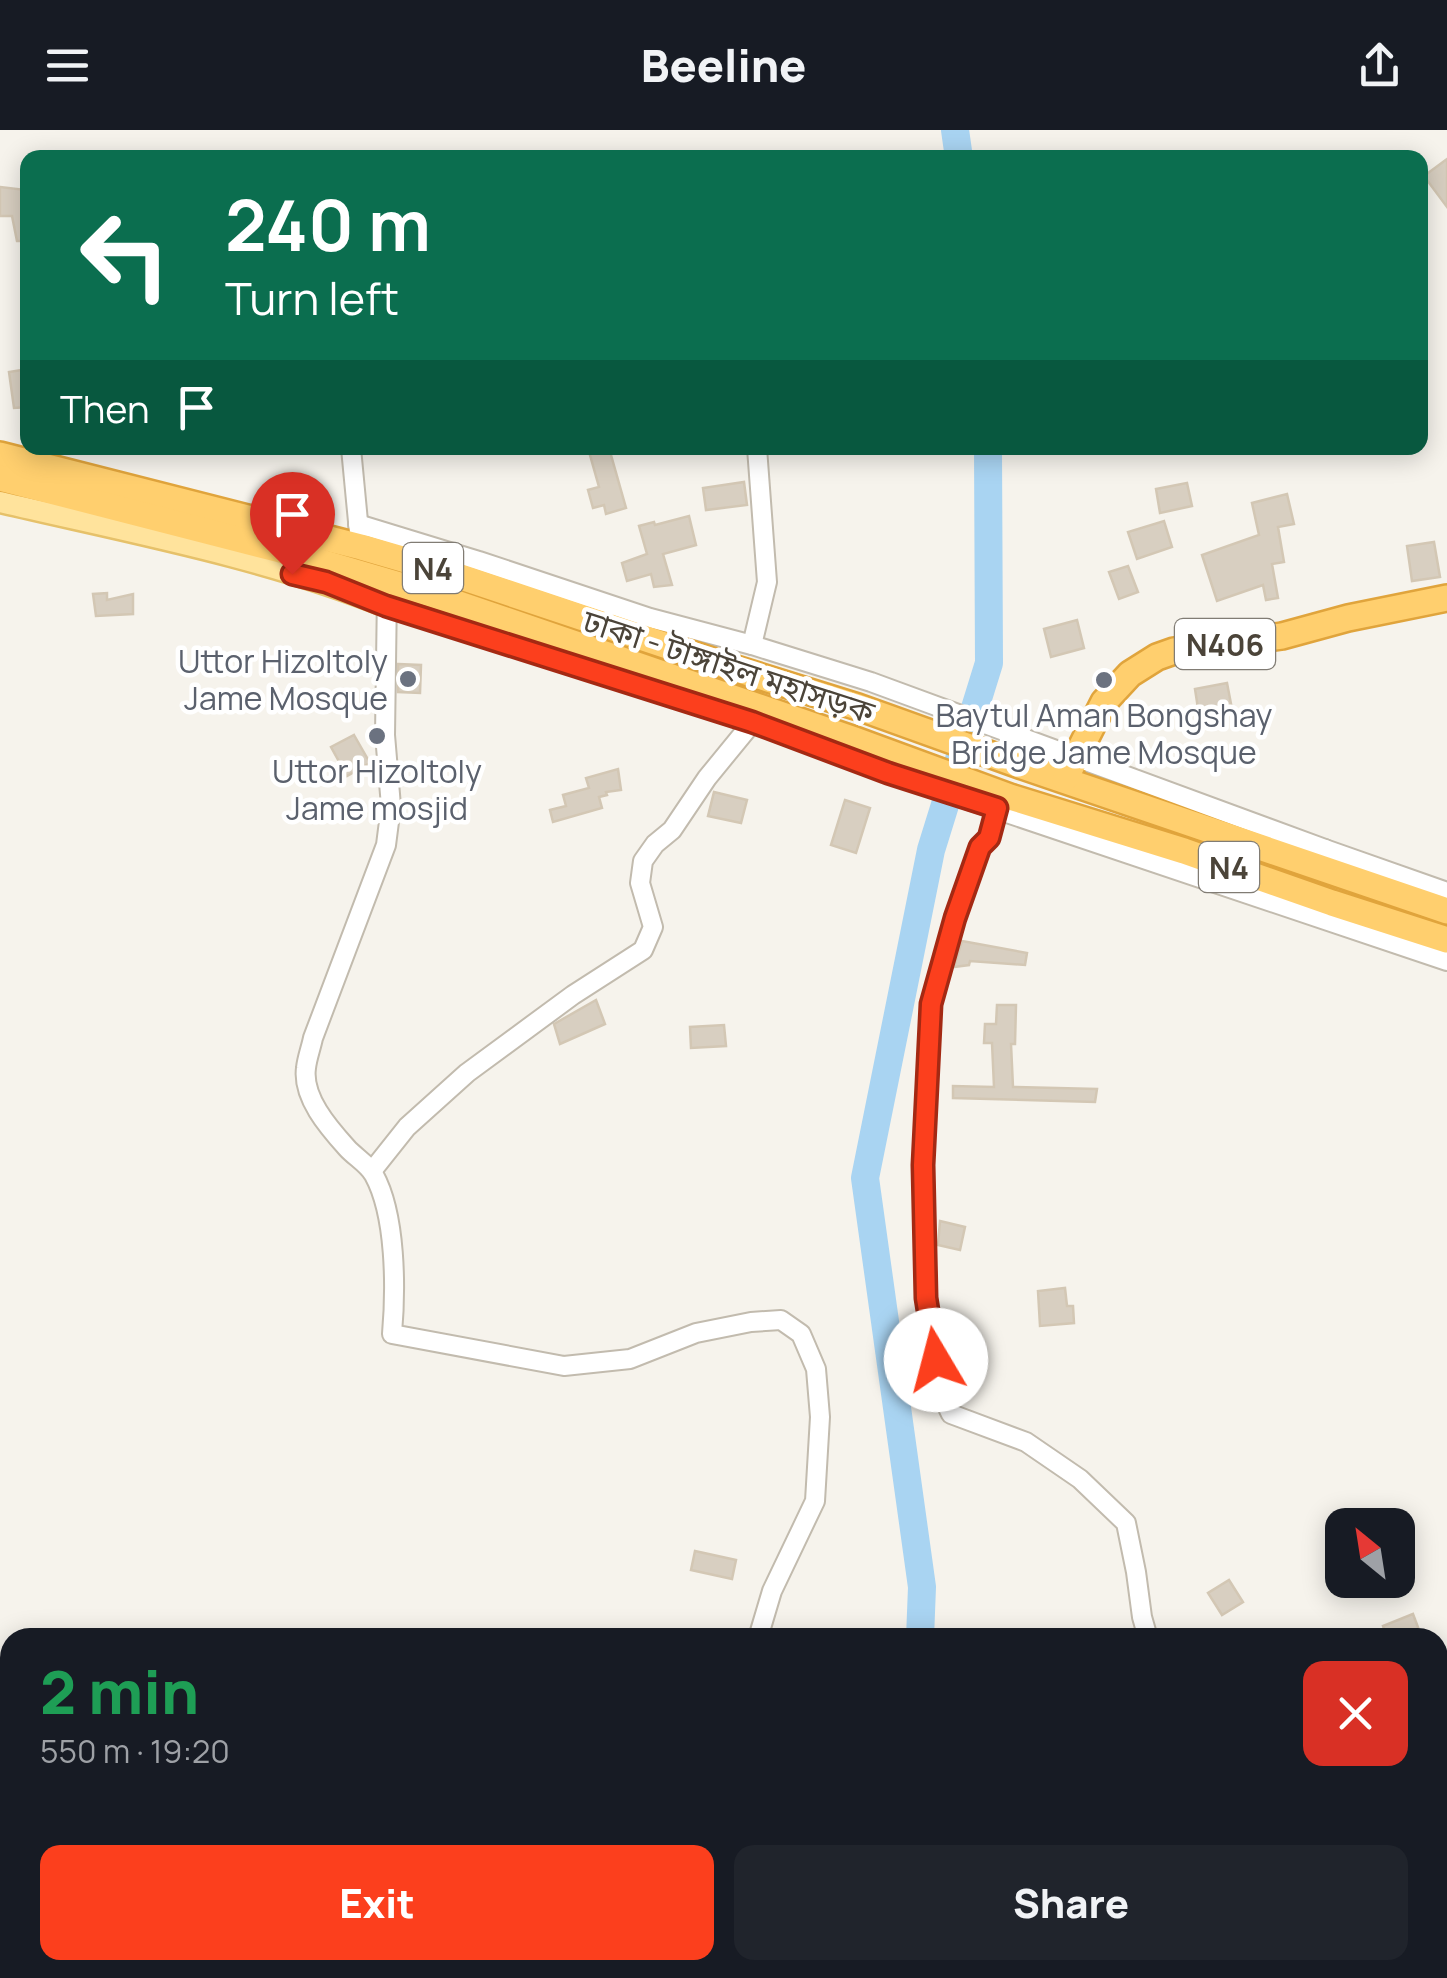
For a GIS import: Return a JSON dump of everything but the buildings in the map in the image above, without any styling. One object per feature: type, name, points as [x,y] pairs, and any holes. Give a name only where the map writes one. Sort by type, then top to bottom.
[{"type":"highway","name":"ঢাকা - টাঙ্গাইল মহাসড়ক","points":[[0,455],[360,536],[440,570],[858,707],[1026,767],[1070,768],[1317,856],[1447,911]]},
{"type":"highway","name":"ঢাকা - টাঙ্গাইল মহাসড়ক","points":[[0,478],[280,550],[386,594],[605,653],[855,740],[1003,803]]},
{"type":"highway","name":"N406","points":[[1070,768],[1104,702],[1130,674],[1156,657],[1282,636],[1447,598]]},
{"type":"highway","name":"N4","points":[[1003,803],[1184,851],[1447,940]]},
{"type":"main road","points":[[0,502],[386,594]]},
{"type":"street","points":[[352,455],[360,536],[480,561],[650,618],[871,682],[999,728],[1070,768]]},
{"type":"street","points":[[752,645],[768,582],[759,455]]},
{"type":"street","points":[[761,1628],[772,1591],[815,1501],[820,1416],[816,1369],[801,1334],[781,1320],[751,1322],[696,1333],[630,1360],[564,1366],[392,1334],[392,1238],[384,1198],[372,1171],[348,1150],[324,1120],[308,1092],[305,1071],[386,845],[391,806],[386,734],[386,594],[888,773],[1003,803],[1447,961]]},
{"type":"street","points":[[372,1171],[407,1126],[466,1073],[642,950],[653,928],[640,882],[643,861],[672,830],[752,722]]},
{"type":"street","points":[[1003,803],[989,838],[980,847],[931,1004],[923,1165],[926,1298],[940,1391],[952,1414],[1026,1442],[1080,1479],[1126,1524],[1145,1628]]},
{"type":"street","points":[[1317,856],[1447,892]]},
{"type":"waterway","points":[[955,130],[958,150]]},
{"type":"waterway","points":[[920,1628],[922,1587],[865,1178],[931,850],[989,663],[988,455]]},
{"type":"place","name":"Uttor Hizoltoly Jame Mosque","points":[[408,679]]},
{"type":"place","name":"Baytul Aman Bongshay Bridge Jame Mosque","points":[[1104,680]]},
{"type":"place","name":"Uttor Hizoltoly Jame mosjid","points":[[377,736]]},
{"type":"route","points":[[292,574],[752,722],[888,773],[997,808],[989,838],[980,847],[955,918],[931,1004],[923,1165],[926,1298],[936,1360]]}]
